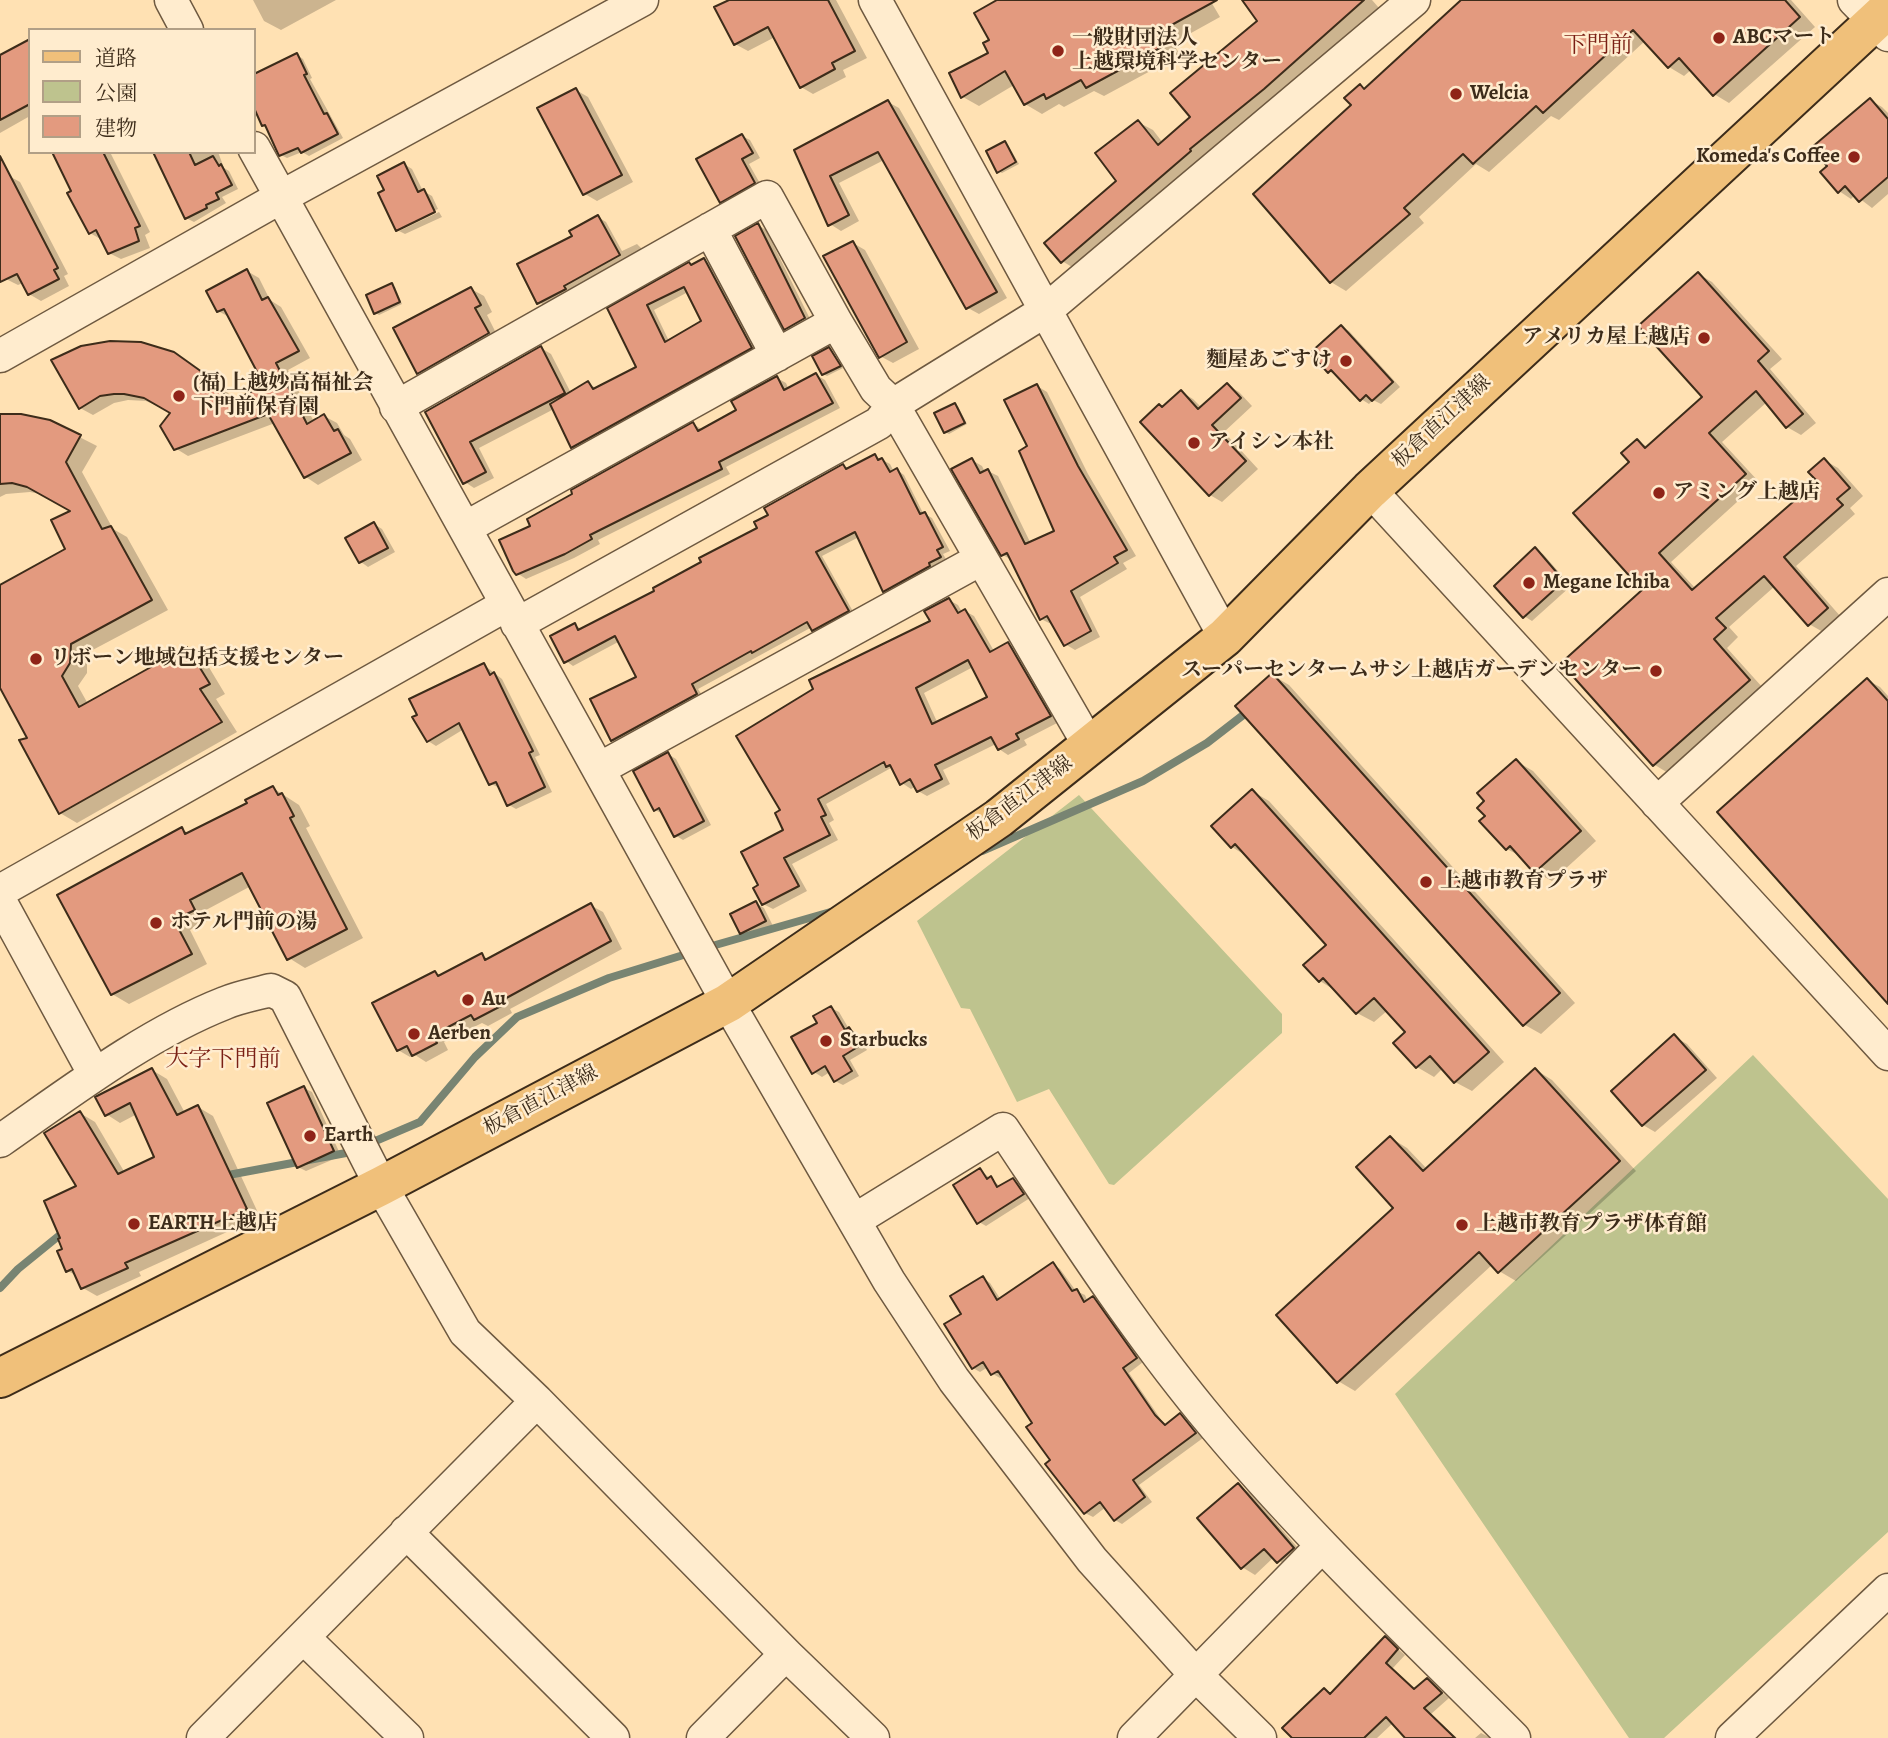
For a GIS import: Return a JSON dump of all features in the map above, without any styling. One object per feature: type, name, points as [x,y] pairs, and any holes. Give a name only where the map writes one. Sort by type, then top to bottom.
[{"type":"main road","name":"板倉直江津線","points":[[0,1378],[381,1186],[728,1003],[999,818],[1225,637],[1370,490],[1876,16]]},
{"type":"street","points":[[171,0],[186,28]]},
{"type":"street","points":[[0,356],[281,197],[642,0]]},
{"type":"street","points":[[875,0],[1225,637]]},
{"type":"street","points":[[0,891],[512,614],[879,423],[892,405],[1045,311],[1413,0]]},
{"type":"street","points":[[256,152],[728,1003],[889,1281],[947,1369],[1092,1560],[1195,1674],[1260,1738]]},
{"type":"street","points":[[396,407],[767,197],[836,322],[876,389],[892,405],[1089,745]]},
{"type":"street","points":[[710,229],[777,355]]},
{"type":"street","points":[[465,528],[836,322]]},
{"type":"street","points":[[1370,490],[1888,1054]]},
{"type":"street","points":[[599,769],[981,559]]},
{"type":"street","points":[[1657,803],[1888,594]]},
{"type":"street","points":[[0,901],[95,1075]]},
{"type":"street","points":[[0,1141],[95,1075],[169,1030],[225,1003],[271,990],[285,997],[381,1186],[465,1332],[873,1738]]},
{"type":"street","points":[[855,1220],[1003,1129],[1141,1332],[1201,1410],[1322,1546],[1514,1738]]},
{"type":"street","points":[[203,1738],[537,1401]]},
{"type":"street","points":[[406,1532],[613,1738]]},
{"type":"street","points":[[1134,1738],[1322,1546]]},
{"type":"street","points":[[1732,1738],[1888,1590]]},
{"type":"street","points":[[304,1638],[407,1738]]},
{"type":"street","points":[[703,1738],[786,1654]]},
{"type":"green space","points":[[1079,795],[1282,1014],[1282,1033],[1114,1185],[1109,1184],[1049,1089],[1017,1102],[970,1009],[961,1008],[917,921]]},
{"type":"green space","points":[[1753,1055],[1888,1199],[1888,1532],[1664,1738],[1629,1738],[1395,1394]]},
{"type":"building","points":[[729,0],[828,0],[855,51],[832,63],[835,69],[800,88],[768,27],[734,45],[714,7]]},
{"type":"building","name":"一般財団法人 上越環境科学センター","points":[[997,0],[1217,0],[1157,33],[1164,46],[1086,88],[1081,80],[1046,99],[1044,94],[1024,105],[1005,71],[961,98],[949,73],[988,53],[983,43],[989,40],[974,13]]},
{"type":"building","points":[[1242,0],[1364,0],[1061,263],[1044,243],[1116,181],[1095,153],[1138,120],[1158,145],[1190,117],[1170,93],[1257,21]]},
{"type":"building","points":[[1461,0],[1785,0],[1800,17],[1713,96],[1679,58],[1668,68],[1633,30],[1543,113],[1536,106],[1473,164],[1463,154],[1404,208],[1410,214],[1330,283],[1253,194],[1351,105],[1344,98],[1360,84],[1364,89]]},
{"type":"building","points":[[28,40],[28,105],[0,120],[0,55]]},
{"type":"building","points":[[297,53],[307,74],[304,75],[324,114],[327,113],[338,134],[301,153],[298,148],[279,156],[265,125],[262,126],[256,112],[256,73]]},
{"type":"building","points":[[576,88],[622,175],[583,195],[537,108]]},
{"type":"building","name":"Komeda's Coffee","points":[[1870,98],[1888,119],[1888,177],[1859,202],[1845,186],[1838,193],[1820,172],[1827,166],[1811,148]]},
{"type":"building","points":[[888,100],[997,292],[966,309],[878,152],[830,176],[849,215],[828,226],[794,150]]},
{"type":"building","points":[[742,134],[753,153],[742,159],[755,183],[720,203],[696,159]]},
{"type":"building","points":[[1005,141],[1016,162],[997,173],[986,151]]},
{"type":"building","points":[[53,154],[104,154],[140,226],[135,228],[139,241],[108,254],[96,230],[89,234],[67,193],[71,191]]},
{"type":"building","points":[[154,154],[190,154],[195,165],[213,156],[219,166],[221,164],[232,185],[216,193],[219,199],[206,205],[207,208],[185,219]]},
{"type":"building","points":[[0,156],[58,268],[54,270],[59,279],[28,295],[17,274],[0,282]]},
{"type":"building","points":[[404,162],[418,192],[424,189],[435,212],[396,231],[378,193],[384,190],[377,176]]},
{"type":"building","points":[[598,215],[620,255],[537,304],[517,264],[572,236],[569,231]]},
{"type":"building","points":[[758,223],[805,318],[784,330],[735,236]]},
{"type":"building","points":[[853,241],[907,342],[879,358],[823,256]]},
{"type":"building","points":[[704,258],[752,348],[571,448],[550,404],[588,381],[593,389],[636,367],[607,308],[689,262],[691,265]],"holes":[[[684,287],[701,321],[665,342],[647,305]]]},
{"type":"building","points":[[247,269],[262,300],[268,297],[299,351],[276,363],[307,424],[324,414],[334,431],[338,429],[351,453],[304,478],[268,414],[174,450],[160,426],[170,413],[144,398],[124,394],[100,396],[79,409],[51,360],[81,346],[110,341],[141,342],[174,352],[209,377],[231,402],[264,385],[224,309],[217,312],[206,291]]},
{"type":"building","points":[[1698,272],[1769,351],[1758,361],[1803,414],[1786,428],[1756,391],[1709,433],[1746,474],[1659,553],[1692,590],[1817,481],[1808,472],[1824,458],[1850,488],[1837,499],[1843,505],[1784,557],[1828,608],[1808,626],[1764,576],[1716,618],[1726,628],[1714,639],[1750,680],[1653,766],[1561,663],[1642,590],[1573,513],[1629,462],[1621,453],[1637,439],[1645,448],[1702,397],[1638,326]]},
{"type":"building","points":[[392,283],[400,302],[374,314],[366,295]]},
{"type":"building","points":[[471,287],[481,305],[475,308],[489,333],[417,374],[393,328]]},
{"type":"building","name":"麵屋あごすけ","points":[[1341,325],[1393,382],[1372,401],[1366,395],[1360,401],[1331,370],[1328,373],[1310,353]]},
{"type":"building","points":[[541,346],[565,393],[470,442],[486,472],[463,484],[425,412]]},
{"type":"building","points":[[829,347],[841,366],[822,375],[812,356]]},
{"type":"building","points":[[816,373],[833,403],[719,462],[722,469],[590,535],[592,539],[565,554],[516,575],[513,571],[499,540],[530,526],[527,519],[572,494],[571,490],[693,422],[698,431],[736,410],[731,401],[777,376],[784,390]]},
{"type":"building","name":"アイシン本社","points":[[1227,383],[1241,398],[1212,425],[1246,461],[1209,496],[1140,422],[1159,404],[1162,407],[1181,390],[1198,409]]},
{"type":"building","points":[[1037,384],[1078,466],[1127,550],[1114,557],[1118,563],[1071,591],[1091,631],[1064,646],[1047,616],[1040,620],[1007,553],[1001,556],[951,469],[972,458],[980,473],[988,469],[1025,544],[1054,531],[1019,451],[1027,446],[1004,400]]},
{"type":"building","points":[[955,403],[965,423],[944,433],[934,413]]},
{"type":"building","name":"リボーン地域包括支援センター","points":[[0,414],[21,414],[50,420],[81,435],[66,462],[102,529],[111,526],[152,600],[71,644],[70,663],[62,676],[79,707],[187,647],[210,684],[200,689],[222,722],[59,814],[19,740],[27,738],[0,688],[0,585],[65,549],[51,520],[70,511],[27,487],[12,483],[0,484]]},
{"type":"building","points":[[875,454],[878,460],[882,458],[890,472],[897,468],[920,514],[925,512],[943,547],[937,550],[941,557],[883,592],[855,532],[816,552],[849,611],[812,631],[807,622],[752,653],[751,651],[692,684],[697,694],[611,741],[590,699],[636,677],[615,636],[564,663],[550,636],[575,623],[578,630],[654,591],[653,588],[701,562],[699,558],[757,528],[754,522],[768,515],[764,508],[843,464],[846,469]]},
{"type":"building","points":[[374,522],[388,548],[359,563],[345,538]]},
{"type":"building","name":"Megane Ichiba","points":[[1535,547],[1564,581],[1523,618],[1494,586]]},
{"type":"building","points":[[949,598],[958,613],[965,609],[990,652],[1008,642],[1051,716],[1016,734],[1019,739],[998,750],[991,737],[935,765],[942,779],[917,792],[910,779],[900,785],[890,765],[886,767],[884,762],[818,799],[826,815],[821,817],[830,835],[784,858],[799,886],[762,905],[753,888],[758,885],[741,852],[783,830],[775,813],[780,810],[736,736],[813,689],[809,680],[930,621],[924,611]],"holes":[[[968,660],[987,697],[932,724],[916,688]]]},
{"type":"building","points":[[484,663],[490,675],[494,672],[533,751],[529,753],[545,787],[507,806],[496,782],[489,785],[459,723],[427,742],[412,717],[417,715],[409,699]]},
{"type":"building","points":[[1272,673],[1560,993],[1523,1026],[1235,706]]},
{"type":"building","points":[[1867,678],[1888,701],[1888,1004],[1717,812]]},
{"type":"building","points":[[668,752],[704,821],[674,837],[659,808],[654,811],[633,771]]},
{"type":"building","points":[[1516,759],[1581,831],[1534,873],[1510,846],[1506,850],[1479,821],[1485,816],[1477,808],[1484,801],[1477,793]]},
{"type":"building","points":[[273,786],[278,795],[282,793],[294,816],[290,818],[347,929],[287,960],[242,873],[190,900],[195,910],[174,920],[192,954],[111,995],[57,895],[182,827],[185,834],[247,803],[245,800]]},
{"type":"building","points":[[1252,789],[1489,1052],[1454,1083],[1430,1056],[1416,1068],[1393,1043],[1405,1032],[1374,998],[1356,1014],[1323,978],[1319,982],[1303,965],[1326,945],[1235,844],[1231,848],[1211,826]]},
{"type":"building","points":[[756,901],[766,921],[740,934],[730,914]]},
{"type":"building","points":[[591,903],[611,941],[499,1002],[501,1006],[474,1020],[471,1015],[433,1035],[437,1043],[412,1056],[407,1046],[397,1051],[372,1003],[435,971],[438,976],[482,953],[485,960]]},
{"type":"building","name":"Starbucks","points":[[831,1006],[845,1030],[849,1027],[861,1045],[843,1056],[852,1071],[834,1082],[825,1066],[812,1074],[791,1037],[817,1023],[813,1016]]},
{"type":"building","points":[[1674,1034],[1706,1070],[1642,1126],[1611,1091]]},
{"type":"building","name":"EARTH上越店","points":[[152,1068],[177,1115],[198,1105],[247,1209],[125,1263],[128,1268],[81,1289],[72,1269],[66,1272],[57,1251],[62,1249],[58,1239],[60,1238],[44,1201],[76,1186],[44,1133],[80,1111],[118,1174],[154,1157],[130,1103],[105,1116],[95,1097]]},
{"type":"building","name":"上越市教育プラザ体育館","points":[[1535,1068],[1620,1161],[1498,1273],[1479,1252],[1337,1383],[1276,1315],[1393,1208],[1356,1167],[1390,1136],[1423,1171]]},
{"type":"building","points":[[304,1086],[334,1151],[297,1168],[267,1103]]},
{"type":"building","points":[[980,1168],[987,1179],[991,1176],[997,1187],[1013,1178],[1024,1194],[977,1224],[953,1185]]},
{"type":"building","points":[[1053,1262],[1072,1291],[1077,1289],[1084,1302],[1093,1296],[1137,1358],[1123,1368],[1155,1415],[1165,1425],[1180,1413],[1196,1433],[1133,1480],[1145,1497],[1114,1521],[1100,1502],[1084,1514],[1045,1464],[1050,1460],[1026,1427],[1032,1423],[998,1371],[991,1375],[983,1362],[972,1369],[944,1324],[961,1314],[950,1296],[983,1276],[997,1300]]},
{"type":"building","points":[[1238,1483],[1294,1548],[1277,1563],[1264,1549],[1241,1569],[1197,1518]]},
{"type":"building","points":[[1385,1636],[1398,1649],[1386,1663],[1414,1689],[1427,1678],[1442,1693],[1424,1708],[1455,1738],[1405,1738],[1386,1717],[1364,1738],[1292,1738],[1282,1728],[1324,1688],[1330,1694]]},
{"type":"waterway","points":[[982,851],[1143,781],[1207,743],[1251,709]]},
{"type":"waterway","points":[[705,948],[834,911]]},
{"type":"waterway","points":[[366,1145],[420,1122],[475,1057],[517,1017],[609,978],[693,952]]},
{"type":"waterway","points":[[223,1176],[354,1150]]},
{"type":"waterway","points":[[0,1288],[18,1269],[66,1230]]},
{"type":"place","name":"ABCマート","points":[[1719,38]]},
{"type":"place","name":"一般財団法人 上越環境科学センター","points":[[1058,51]]},
{"type":"place","name":"Welcia","points":[[1456,94]]},
{"type":"place","name":"Komeda's Coffee","points":[[1854,157]]},
{"type":"place","name":"アメリカ屋上越店","points":[[1704,338]]},
{"type":"place","name":"麵屋あごすけ","points":[[1346,361]]},
{"type":"place","name":"(福)上越妙高福祉会 下門前保育園","points":[[179,396]]},
{"type":"place","name":"アイシン本社","points":[[1194,443]]},
{"type":"place","name":"アミング上越店","points":[[1659,493]]},
{"type":"place","name":"Megane Ichiba","points":[[1529,583]]},
{"type":"place","name":"リボーン地域包括支援センター","points":[[36,659]]},
{"type":"place","name":"スーパーセンタームサシ上越店ガーデンセンター","points":[[1656,671]]},
{"type":"place","name":"上越市教育プラザ","points":[[1426,882]]},
{"type":"place","name":"ホテル門前の湯","points":[[156,923]]},
{"type":"place","name":"Au","points":[[468,1000]]},
{"type":"place","name":"Aerben","points":[[414,1034]]},
{"type":"place","name":"Starbucks","points":[[826,1041]]},
{"type":"place","name":"Earth","points":[[310,1136]]},
{"type":"place","name":"EARTH上越店","points":[[134,1224]]},
{"type":"place","name":"上越市教育プラザ体育館","points":[[1462,1225]]},
{"type":"district","name":"下門前","points":[[1598,46]]},
{"type":"district","name":"大字下門前","points":[[223,1060]]}]
